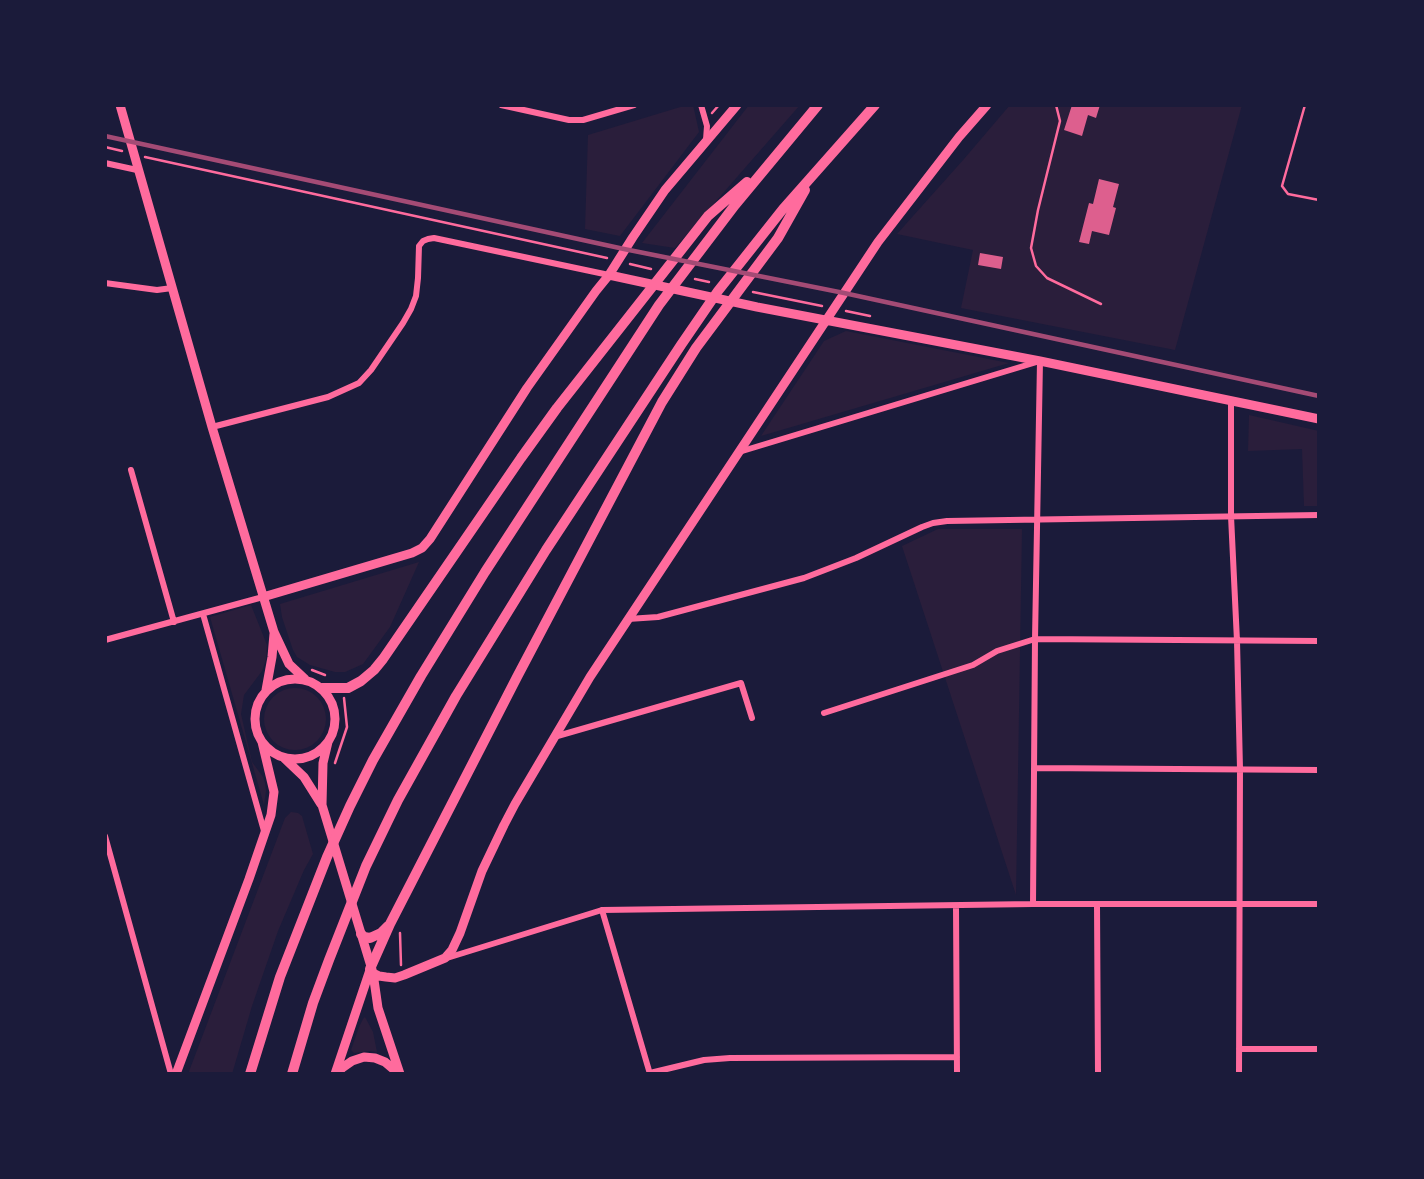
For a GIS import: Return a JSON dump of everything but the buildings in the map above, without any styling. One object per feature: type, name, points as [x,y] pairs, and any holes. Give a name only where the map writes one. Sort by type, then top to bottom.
[{"type":"highway","points":[[250,1074],[289,952],[327,857],[350,806],[421,676],[492,561],[659,305],[701,248],[818,105]]},
{"type":"highway","points":[[292,1074],[321,982],[366,866],[398,800],[456,696],[546,550],[718,290],[816,170],[875,105]]},
{"type":"highway","points":[[322,688],[348,688],[374,670],[557,408],[708,216],[772,160]]},
{"type":"highway","points":[[371,971],[390,924],[662,402],[696,348],[778,238],[816,170]]},
{"type":"highway","points":[[360,934],[367,938],[374,937],[390,924]]},
{"type":"main road","points":[[120,105],[274,632],[289,664],[305,679],[322,688],[331,699],[336,715],[333,733],[323,748],[309,757],[283,757]]},
{"type":"main road","points":[[262,597],[422,548],[527,388],[610,275],[665,191],[737,105]]},
{"type":"main road","points":[[371,971],[379,976],[395,978],[445,958],[456,941],[482,870],[515,804],[628,619],[825,320],[911,198],[987,105]]},
{"type":"main road","points":[[610,275],[757,307],[1040,361],[1319,419]]},
{"type":"main road","points":[[173,1074],[271,815],[274,792],[255,724],[255,714],[266,690],[274,632]]},
{"type":"main road","points":[[266,690],[281,681],[305,679]]},
{"type":"main road","points":[[262,742],[304,777],[322,805]]},
{"type":"main road","points":[[328,742],[323,762],[322,805],[366,951],[378,1008],[399,1074]]},
{"type":"main road","points":[[336,1074],[371,971]]},
{"type":"main road","points":[[336,1074],[352,1061],[370,1057],[385,1062],[399,1074]]},
{"type":"street","points":[[501,105],[569,120],[583,120],[634,105]]},
{"type":"street","points":[[701,105],[707,126],[706,140]]},
{"type":"street","points":[[105,163],[137,170]]},
{"type":"street","points":[[212,427],[328,397],[359,383],[371,370],[411,309],[416,296],[419,246],[423,241],[434,238],[610,275]]},
{"type":"street","points":[[105,283],[157,290],[172,288]]},
{"type":"street","points":[[739,452],[1040,361],[1033,904]]},
{"type":"street","points":[[1231,400],[1231,516],[1240,769],[1239,1074]]},
{"type":"street","points":[[131,470],[174,622]]},
{"type":"street","points":[[628,619],[658,617],[804,578],[933,523],[1319,515]]},
{"type":"street","points":[[105,640],[262,597]]},
{"type":"street","points":[[204,614],[265,836]]},
{"type":"street","points":[[824,713],[973,665],[997,651],[1035,639],[1319,641]]},
{"type":"street","points":[[554,737],[741,683],[752,718]]},
{"type":"street","points":[[1035,768],[1319,770]]},
{"type":"street","points":[[105,836],[173,1074]]},
{"type":"street","points":[[445,958],[602,910],[1033,904],[1319,904]]},
{"type":"street","points":[[1097,904],[1098,1074]]},
{"type":"street","points":[[956,906],[957,1074]]},
{"type":"street","points":[[602,910],[650,1073],[704,1060],[730,1058],[957,1057]]},
{"type":"street","points":[[1239,1049],[1319,1049]]},
{"type":"lane","points":[[1056,105],[1060,121],[1031,248],[1035,266],[1046,278],[1101,304]]},
{"type":"path","points":[[1305,105],[1282,186],[1288,194],[1319,200]]},
{"type":"path","points":[[105,146],[661,271]]},
{"type":"path","points":[[687,277],[713,283]]},
{"type":"path","points":[[752,292],[834,308]]},
{"type":"path","points":[[334,766],[347,727],[344,698]]},
{"type":"path","points":[[390,924],[401,934],[404,975]]},
{"type":"shaded area","points":[[693,105],[699,132],[620,236],[585,229],[588,135]]},
{"type":"shaded area","points":[[749,105],[800,105],[675,248],[642,243]]},
{"type":"shaded area","points":[[1010,105],[1242,105],[1175,350],[961,308],[973,250],[897,234]]},
{"type":"shaded area","points":[[846,331],[1009,363],[761,436],[824,341]]},
{"type":"shaded area","points":[[1249,415],[1319,431],[1319,506],[1304,506],[1302,449],[1248,451]]},
{"type":"shaded area","points":[[938,529],[1022,529],[1016,895],[902,546]]},
{"type":"shaded area","points":[[419,562],[390,627],[363,664],[345,672],[335,672],[310,665],[297,657],[280,604]]},
{"type":"shaded area","points":[[251,605],[267,645],[266,660],[262,671],[244,695],[241,714],[252,762],[265,783],[264,805],[210,617]]},
{"type":"shaded area","points":[[295,688],[307,690],[317,697],[324,707],[324,731],[317,741],[307,748],[295,750],[283,748],[273,741],[266,731],[264,719],[266,707],[273,697],[283,690]]},
{"type":"shaded area","points":[[291,812],[302,816],[313,854],[278,931],[232,1074],[188,1074],[285,818]]},
{"type":"shaded area","points":[[365,1017],[373,1032],[377,1052],[354,1053],[351,1050]]},
{"type":"railway","points":[[105,136],[1319,396]]}]
